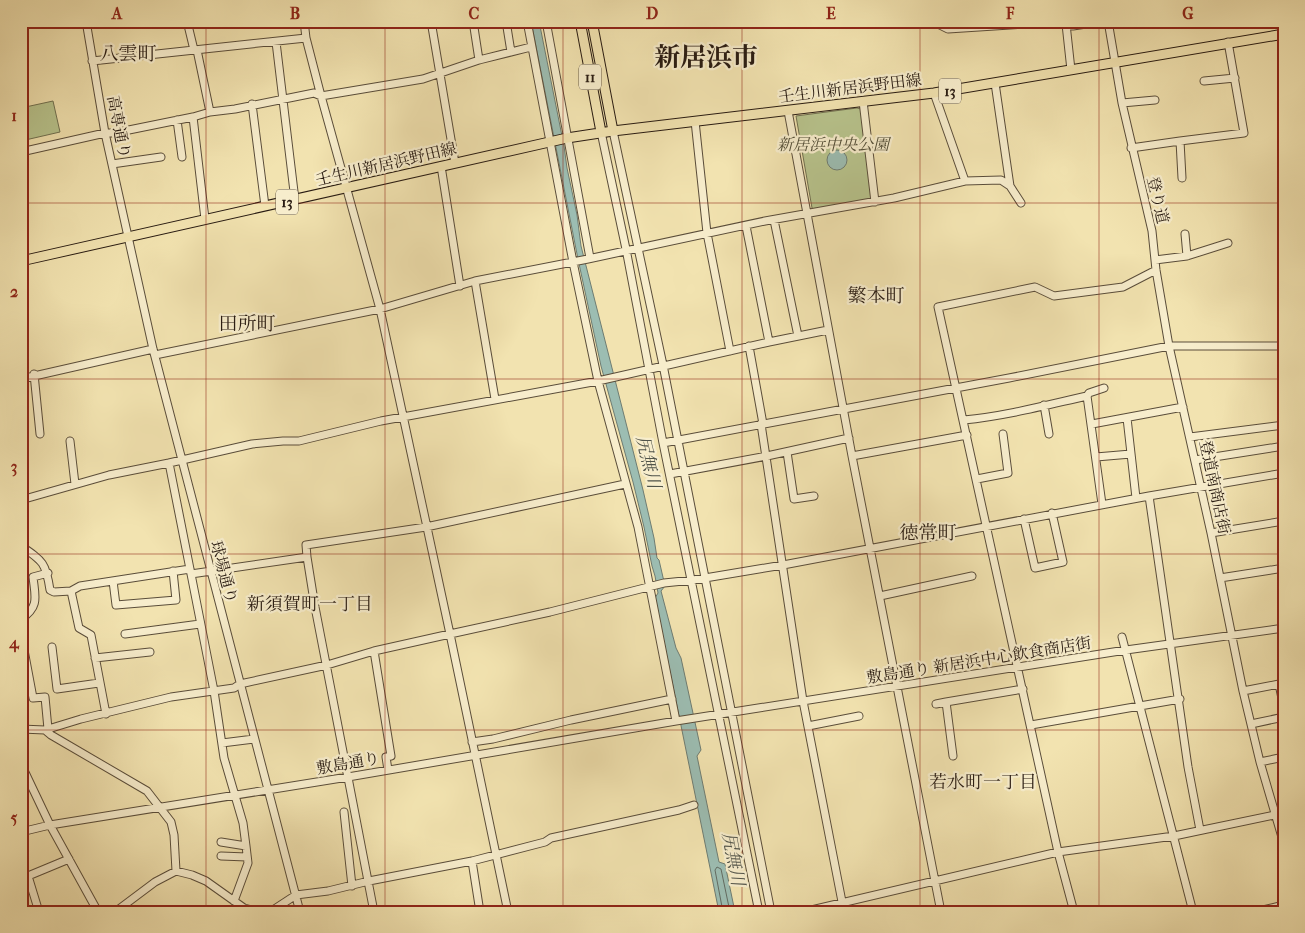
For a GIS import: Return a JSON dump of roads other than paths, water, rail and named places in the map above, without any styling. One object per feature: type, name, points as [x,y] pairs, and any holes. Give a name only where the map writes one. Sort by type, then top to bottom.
[{"type":"main road","name":"11","points":[[580,21],[601,132]]},
{"type":"main road","name":"11","points":[[592,21],[613,131]]},
{"type":"main road","name":"壬生川新居浜野田線","points":[[567,138],[601,132],[934,93],[1284,34]]},
{"type":"main road","name":"13","points":[[552,141],[567,138]]},
{"type":"main road","name":"壬生川新居浜野田線","points":[[21,261],[552,141]]},
{"type":"street","name":"高専通り","points":[[86,21],[105,133],[127,237]]},
{"type":"street","points":[[187,21],[210,112]]},
{"type":"street","points":[[304,21],[306,38],[321,96],[380,309],[508,912]]},
{"type":"street","points":[[431,21],[455,163]]},
{"type":"street","points":[[473,21],[479,60]]},
{"type":"street","points":[[506,21],[511,52]]},
{"type":"street","points":[[526,21],[600,380],[652,586],[672,699],[678,720]]},
{"type":"street","points":[[546,21],[589,259]]},
{"type":"street","points":[[932,21],[948,29],[997,23],[1056,22],[1073,26],[1107,21]]},
{"type":"street","name":"登り道","points":[[1107,21],[1122,103],[1152,231],[1156,270],[1169,346]]},
{"type":"street","points":[[1066,24],[1071,70]]},
{"type":"street","points":[[92,61],[306,38]]},
{"type":"street","points":[[276,42],[295,200]]},
{"type":"street","points":[[1132,148],[1244,133],[1228,42]]},
{"type":"street","points":[[21,152],[105,133],[114,133],[252,104],[314,93],[321,96],[423,79],[479,60],[531,47]]},
{"type":"street","points":[[1204,81],[1235,78]]},
{"type":"street","points":[[995,84],[1010,186]]},
{"type":"street","points":[[934,93],[965,181]]},
{"type":"street","points":[[1122,103],[1155,100]]},
{"type":"street","points":[[863,101],[875,202]]},
{"type":"street","points":[[252,104],[265,206]]},
{"type":"street","points":[[788,111],[852,456],[941,912]]},
{"type":"street","points":[[193,117],[205,220]]},
{"type":"street","points":[[177,120],[182,157]]},
{"type":"street","points":[[695,121],[707,233],[730,351]]},
{"type":"street","points":[[613,131],[663,365],[771,912]]},
{"type":"street","points":[[601,132],[759,912]]},
{"type":"street","points":[[1180,141],[1182,178]]},
{"type":"street","points":[[112,164],[161,157]]},
{"type":"street","points":[[441,166],[460,286]]},
{"type":"street","points":[[21,378],[380,309],[475,281],[575,262],[707,233],[875,202],[965,181],[1001,180],[1010,186],[1022,203]]},
{"type":"street","points":[[774,220],[798,336]]},
{"type":"street","points":[[746,226],[769,342]]},
{"type":"street","points":[[1185,234],[1187,256]]},
{"type":"street","name":"球場通り","points":[[127,237],[181,460],[300,912]]},
{"type":"street","points":[[1155,260],[1187,256],[1228,243]]},
{"type":"street","points":[[1074,912],[1058,852],[938,307],[1035,287],[1054,296],[1123,287],[1156,270]]},
{"type":"street","points":[[475,281],[495,399]]},
{"type":"street","points":[[21,500],[75,484],[252,444],[283,441],[299,442],[381,421],[621,376],[663,365],[828,330]]},
{"type":"street","points":[[750,346],[803,701],[844,912]]},
{"type":"street","points":[[664,443],[1169,346],[1283,346],[1284,356]]},
{"type":"street","name":"登道南商店街","points":[[1169,346],[1201,486],[1243,691],[1260,762],[1280,814],[1284,844]]},
{"type":"street","points":[[34,374],[40,434]]},
{"type":"street","points":[[964,420],[983,418],[1087,396],[1089,393],[1104,388]]},
{"type":"street","points":[[1087,396],[1102,504]]},
{"type":"street","points":[[1044,405],[1049,434]]},
{"type":"street","points":[[1092,424],[1183,407]]},
{"type":"street","points":[[1127,418],[1136,498]]},
{"type":"street","points":[[1190,438],[1284,425]]},
{"type":"street","points":[[977,480],[1008,473],[1003,434]]},
{"type":"street","points":[[852,456],[967,435]]},
{"type":"street","points":[[670,474],[787,452],[849,438]]},
{"type":"street","points":[[70,441],[75,484]]},
{"type":"street","points":[[1195,460],[1284,446]]},
{"type":"street","points":[[787,452],[794,499],[814,496]]},
{"type":"street","points":[[1096,457],[1131,454]]},
{"type":"street","points":[[169,463],[214,691],[222,743],[243,823],[248,863],[234,901]]},
{"type":"street","points":[[21,729],[47,729],[171,697],[234,688],[240,684],[327,665],[374,651],[550,612],[664,583],[783,565],[1102,504],[1284,473]]},
{"type":"street","points":[[374,912],[327,665],[314,607],[306,545],[426,527],[625,484]]},
{"type":"street","points":[[1149,496],[1180,700],[1188,767],[1200,830]]},
{"type":"street","points":[[1024,519],[1035,568],[1063,562],[1052,514]]},
{"type":"street","points":[[1211,533],[1284,521]]},
{"type":"street","points":[[21,546],[43,563],[48,573],[50,590],[54,592],[172,571],[210,572],[307,557]]},
{"type":"street","points":[[1220,578],[1284,568]]},
{"type":"street","points":[[113,580],[116,605],[176,600],[172,571]]},
{"type":"street","points":[[21,619],[31,613],[35,603],[33,577],[48,573]]},
{"type":"street","points":[[880,596],[972,576]]},
{"type":"street","points":[[71,590],[79,628],[92,635],[106,714]]},
{"type":"street","points":[[125,634],[200,624]]},
{"type":"street","points":[[1232,636],[1284,628]]},
{"type":"street","points":[[21,634],[33,698],[45,697],[47,729],[51,735],[147,791],[167,816],[174,835],[176,871]]},
{"type":"street","name":"敷島通り 新居浜中心飲食商店街","points":[[731,712],[1126,650],[1232,636]]},
{"type":"street","points":[[1122,637],[1193,912]]},
{"type":"street","points":[[52,647],[57,689],[99,683]]},
{"type":"street","points":[[374,651],[391,756],[386,757],[388,770]]},
{"type":"street","points":[[95,658],[150,652]]},
{"type":"street","points":[[1243,691],[1281,684],[1284,708]]},
{"type":"street","points":[[936,704],[1023,690]]},
{"type":"street","points":[[472,742],[672,699]]},
{"type":"street","points":[[1030,725],[1180,700]]},
{"type":"street","points":[[946,702],[953,756]]},
{"type":"street","points":[[720,714],[731,712]]},
{"type":"street","name":"敷島通り","points":[[21,832],[50,825],[720,714]]},
{"type":"street","points":[[808,726],[859,716]]},
{"type":"street","points":[[1251,724],[1284,717]]},
{"type":"street","points":[[222,743],[254,739]]},
{"type":"street","points":[[1260,762],[1284,757]]},
{"type":"street","points":[[21,764],[50,825],[98,912]]},
{"type":"street","points":[[270,912],[296,896],[472,861],[545,842],[552,838],[694,805]]},
{"type":"street","points":[[344,812],[352,886]]},
{"type":"street","points":[[803,912],[1058,852],[1174,836],[1280,814]]},
{"type":"street","points":[[220,842],[246,846]]},
{"type":"street","points":[[221,856],[247,857]]},
{"type":"street","points":[[40,912],[28,876],[69,858]]},
{"type":"street","points":[[472,861],[480,912]]},
{"type":"street","points":[[749,864],[762,863]]},
{"type":"street","points":[[116,912],[155,882],[176,871],[206,881],[244,910],[259,912]]},
{"type":"street","points":[[1254,912],[1284,905]]},
{"type":"water","points":[[531,21],[539,21],[577,215],[581,246],[643,490],[657,558],[665,586],[661,591],[676,648],[681,658],[701,750],[697,756],[719,862],[725,864],[735,912],[719,912],[655,598],[658,593],[655,576],[633,482],[601,366]]},
{"type":"water","points":[[837,150],[844,153],[847,160],[844,167],[837,170],[830,167],[827,160],[830,153]]},
{"type":"district","name":"八雲町","points":[[128,54]]},
{"type":"district","name":"新居浜市","points":[[706,57]]},
{"type":"district","name":"繁本町","points":[[876,296]]},
{"type":"district","name":"田所町","points":[[247,324]]},
{"type":"district","name":"徳常町","points":[[928,533]]},
{"type":"district","name":"新須賀町一丁目","points":[[310,604]]},
{"type":"district","name":"若水町一丁目","points":[[983,782]]},
{"type":"park label","name":"新居浜中央公園","points":[[833,144]]},
{"type":"water label","name":"尻無川","points":[[648,462]]},
{"type":"water label","name":"尻無川","points":[[733,859]]}]
